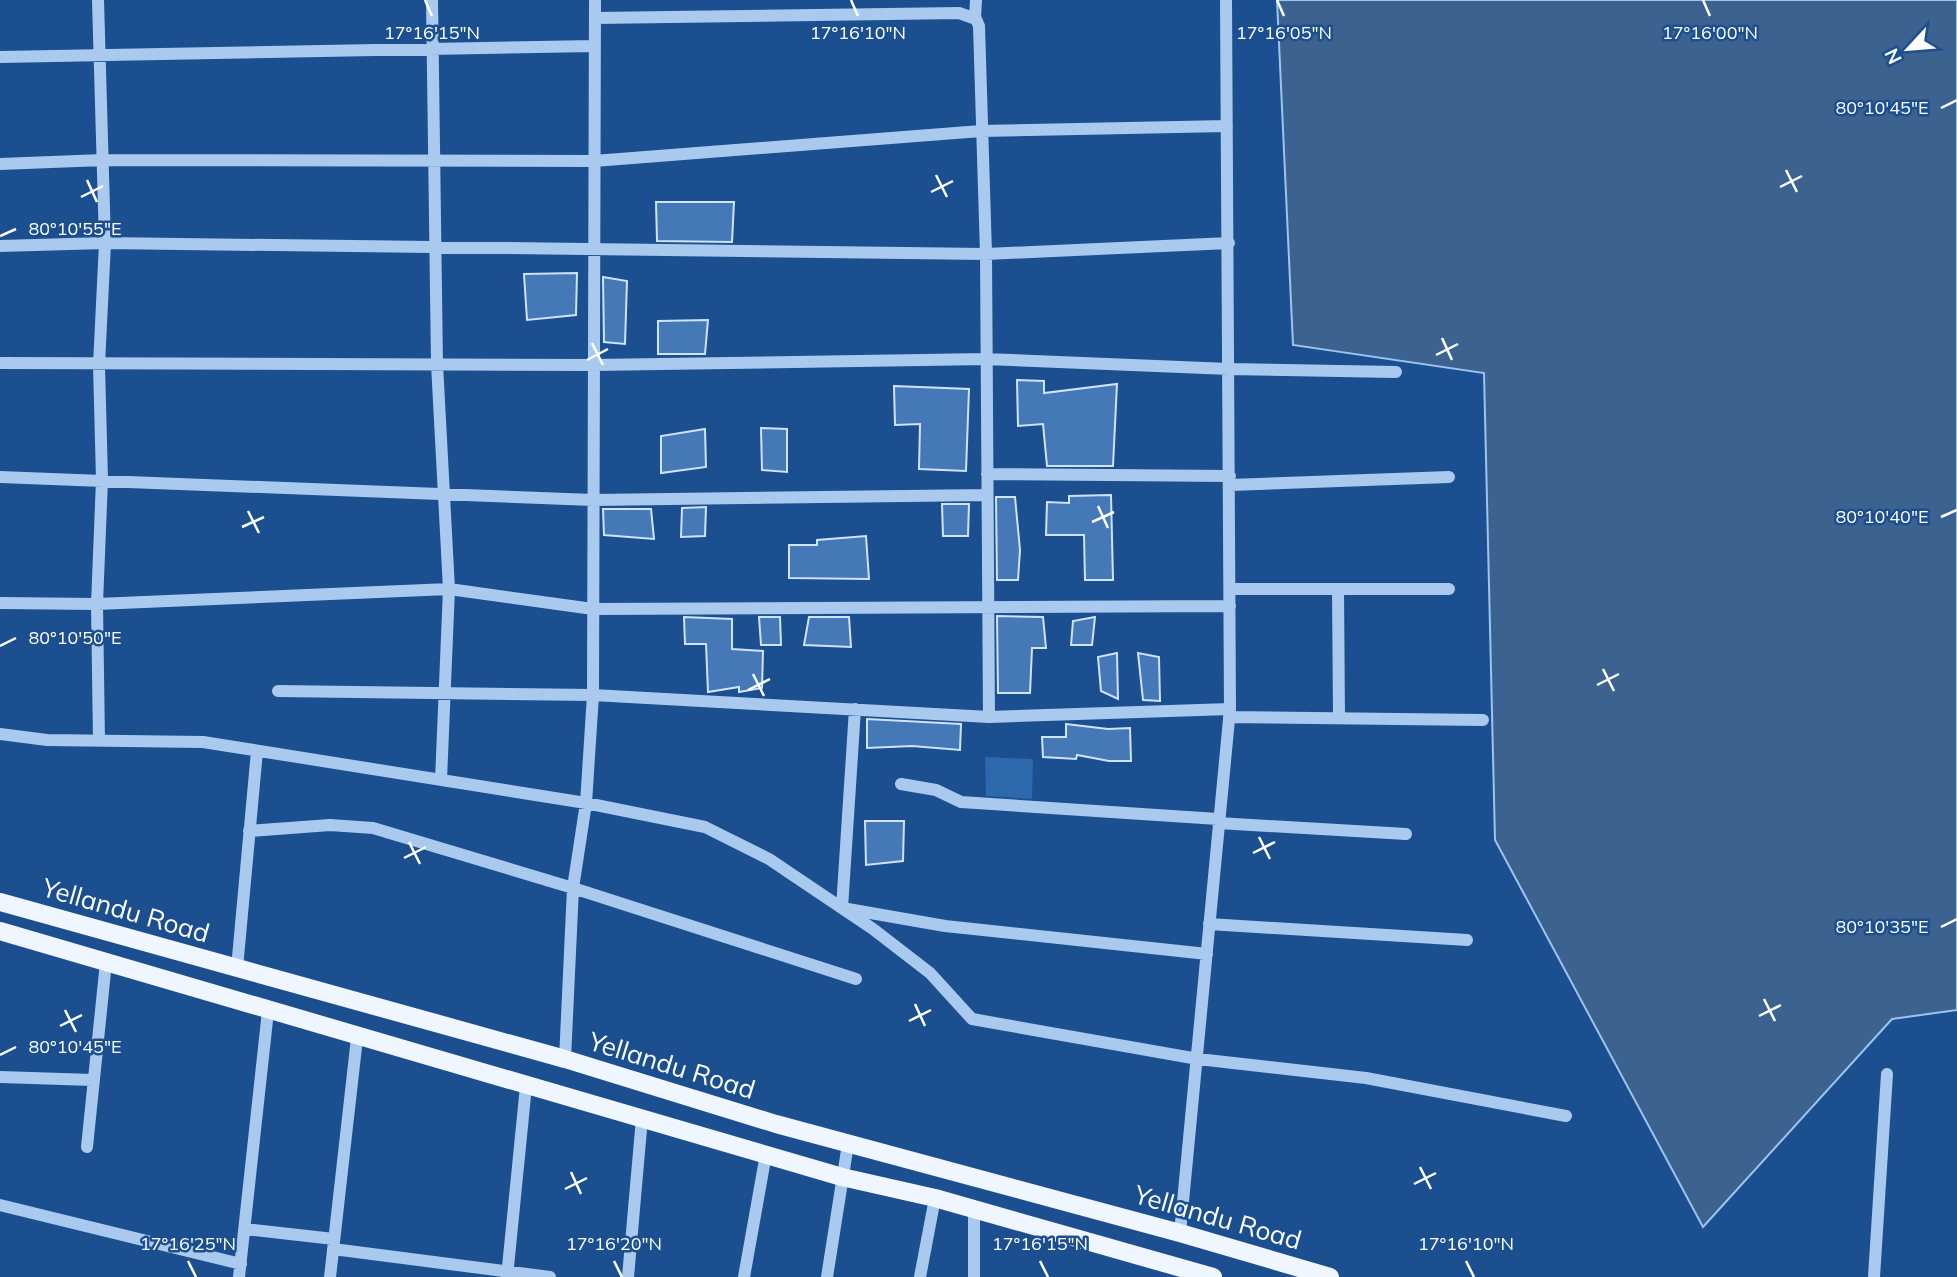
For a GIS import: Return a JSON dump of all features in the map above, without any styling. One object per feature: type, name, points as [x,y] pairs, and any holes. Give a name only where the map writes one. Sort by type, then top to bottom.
[{"type":"main road","name":"Yellandu Road","points":[[0,902],[565,1059],[662,1091],[848,1144],[1180,1233],[1330,1277]]},
{"type":"main road","name":"Yellandu Road","points":[[0,931],[357,1038],[842,1177],[974,1209],[1157,1269],[1213,1277]]},
{"type":"street","points":[[98,0],[105,243],[99,365],[102,480],[97,604],[99,741]]},
{"type":"street","points":[[432,0],[431,50],[438,247],[437,364],[449,590],[442,780]]},
{"type":"street","points":[[565,1059],[573,888],[586,803],[593,695],[595,0]]},
{"type":"street","points":[[976,0],[986,254],[989,717]]},
{"type":"street","points":[[1180,1233],[1230,713],[1226,0]]},
{"type":"street","points":[[594,18],[959,13],[975,19]]},
{"type":"street","points":[[0,57],[594,46]]},
{"type":"street","points":[[0,164],[103,160],[594,161],[981,131],[1227,127]]},
{"type":"street","points":[[0,246],[105,243],[986,254],[1229,243]]},
{"type":"street","points":[[0,363],[593,365],[986,359],[1230,369],[1396,372]]},
{"type":"street","points":[[987,474],[1230,481],[1449,477]]},
{"type":"street","points":[[0,477],[593,500],[987,495]]},
{"type":"street","points":[[1230,589],[1449,589]]},
{"type":"street","points":[[1338,589],[1339,718]]},
{"type":"street","points":[[0,603],[97,604],[449,590],[593,609],[1230,606]]},
{"type":"street","points":[[278,691],[593,695],[989,717],[1230,713],[1483,720]]},
{"type":"street","points":[[842,908],[855,709]]},
{"type":"street","points":[[0,734],[47,740],[203,742],[586,803],[705,827],[769,859],[842,908],[930,973],[972,1019],[1198,1059],[1366,1078],[1566,1116]]},
{"type":"street","points":[[237,968],[257,751]]},
{"type":"street","points":[[901,784],[936,790],[961,802],[1406,834]]},
{"type":"street","points":[[250,831],[330,825],[373,828],[573,888],[856,979]]},
{"type":"street","points":[[842,908],[945,926],[1207,954]]},
{"type":"street","points":[[1209,923],[1466,940]]},
{"type":"street","points":[[87,1147],[106,962]]},
{"type":"street","points":[[0,1205],[240,1271],[268,1011]]},
{"type":"street","points":[[330,1277],[357,1038]]},
{"type":"street","points":[[1874,1277],[1887,1074]]},
{"type":"street","points":[[0,1077],[93,1080]]},
{"type":"street","points":[[507,1275],[526,1086]]},
{"type":"street","points":[[628,1277],[642,1118]]},
{"type":"street","points":[[827,1277],[848,1144]]},
{"type":"street","points":[[744,1277],[766,1154]]},
{"type":"street","points":[[920,1277],[935,1198]]},
{"type":"street","points":[[974,1209],[974,1277]]},
{"type":"street","points":[[246,1229],[507,1275],[550,1277]]},
{"type":"shaded area","points":[[1277,0],[1957,0],[1957,1010],[1892,1019],[1703,1227],[1495,840],[1484,373],[1293,345]]},
{"type":"shaded area","points":[[985,757],[1033,759],[1032,799],[986,796]]},
{"type":"building","points":[[656,202],[734,202],[732,242],[657,241]]},
{"type":"building","points":[[577,273],[576,315],[527,320],[524,274]]},
{"type":"building","points":[[603,277],[627,281],[625,344],[604,342]]},
{"type":"building","points":[[708,320],[705,354],[658,354],[658,321]]},
{"type":"building","points":[[1017,380],[1044,381],[1044,393],[1117,384],[1113,466],[1047,466],[1043,424],[1018,426]]},
{"type":"building","points":[[894,386],[969,389],[966,471],[919,469],[920,424],[895,425]]},
{"type":"building","points":[[761,428],[787,429],[787,472],[762,470]]},
{"type":"building","points":[[705,429],[706,467],[661,473],[661,436]]},
{"type":"building","points":[[1111,495],[1113,580],[1085,580],[1084,535],[1046,535],[1047,502],[1069,503],[1069,496]]},
{"type":"building","points":[[996,497],[1015,497],[1020,550],[1018,580],[997,580]]},
{"type":"building","points":[[942,504],[969,504],[968,536],[943,536]]},
{"type":"building","points":[[706,507],[705,536],[681,537],[682,508]]},
{"type":"building","points":[[603,509],[651,509],[654,539],[604,535]]},
{"type":"building","points":[[866,536],[869,579],[789,578],[789,545],[817,545],[817,540]]},
{"type":"building","points":[[997,616],[1043,617],[1046,648],[1032,648],[1030,693],[998,693]]},
{"type":"building","points":[[684,617],[732,619],[732,649],[763,651],[762,688],[739,692],[739,687],[708,692],[706,644],[685,644]]},
{"type":"building","points":[[759,617],[780,617],[781,645],[761,645]]},
{"type":"building","points":[[809,617],[849,617],[851,647],[804,645]]},
{"type":"building","points":[[1095,617],[1092,645],[1071,645],[1073,621]]},
{"type":"building","points":[[1117,653],[1118,699],[1101,691],[1098,657]]},
{"type":"building","points":[[1138,653],[1159,657],[1160,701],[1143,700]]},
{"type":"building","points":[[867,719],[961,724],[960,750],[912,746],[867,748]]},
{"type":"building","points":[[1066,724],[1108,729],[1130,728],[1131,761],[1109,761],[1077,755],[1076,759],[1043,757],[1042,737],[1066,737]]},
{"type":"building","points":[[865,821],[904,821],[903,861],[866,865]]}]
